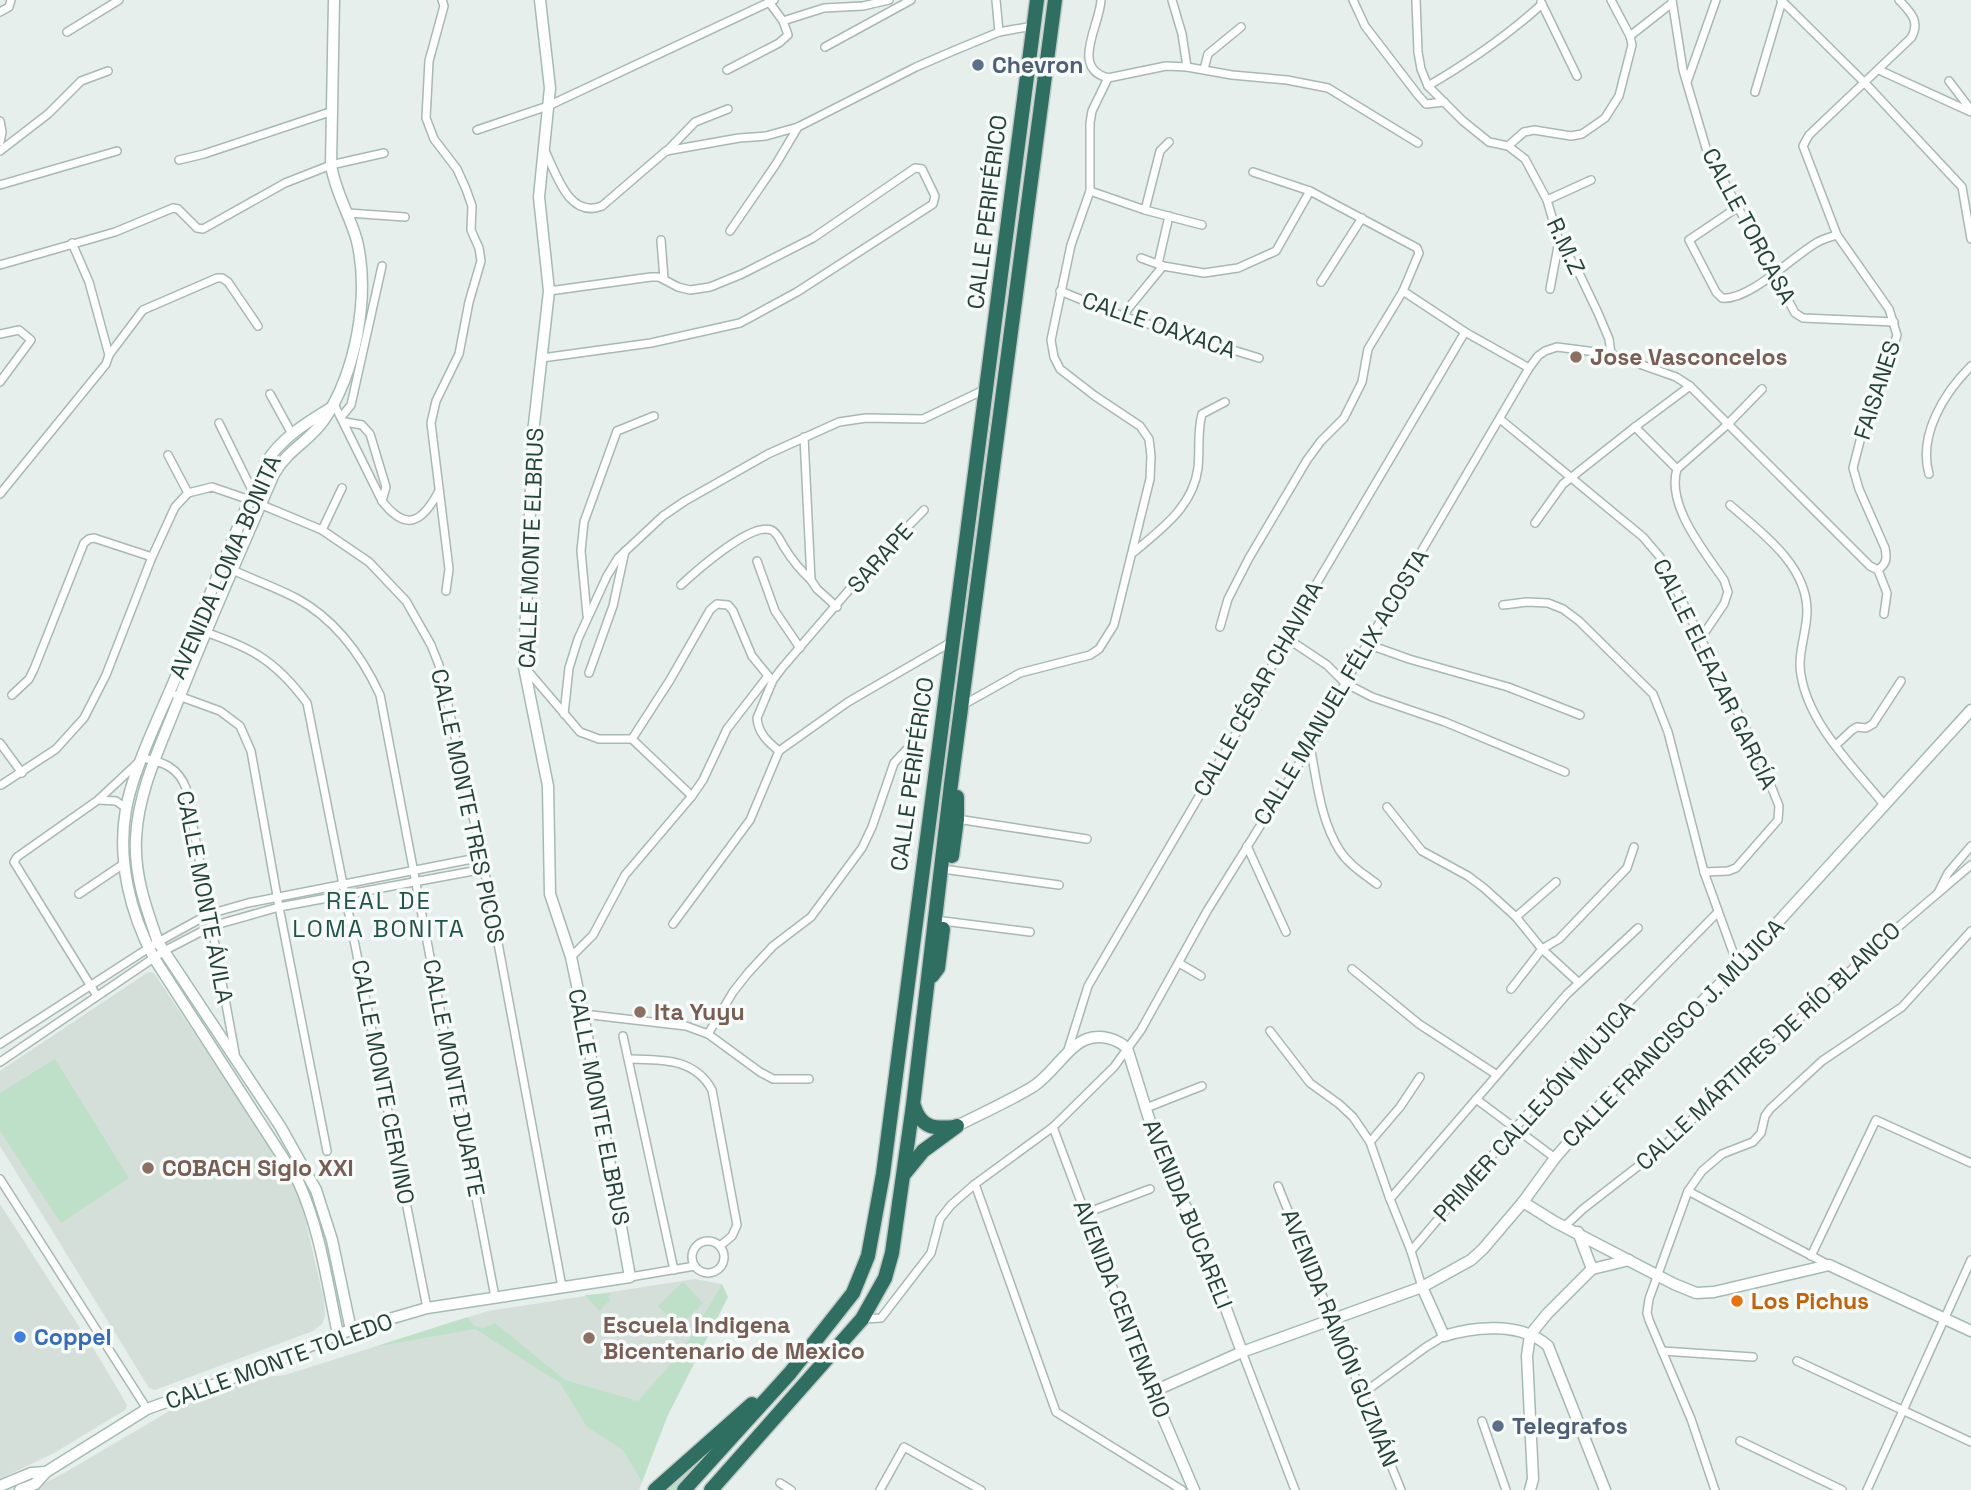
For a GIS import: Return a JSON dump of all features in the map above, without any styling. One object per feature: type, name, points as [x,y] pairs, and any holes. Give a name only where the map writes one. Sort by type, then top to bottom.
[{"type":"highway","name":"CALLE PERIFÉRICO","points":[[684,1490],[779,1385],[844,1307],[853,1293],[868,1256],[883,1174],[1037,0]]},
{"type":"highway","name":"CALLE PERIFÉRICO","points":[[711,1490],[862,1319],[877,1294],[890,1262],[913,1105],[951,784],[1055,0]]},
{"type":"highway","points":[[927,982],[938,968],[957,819],[957,798],[951,784]]},
{"type":"highway","points":[[913,1105],[918,1119],[928,1126],[957,1126]]},
{"type":"highway","points":[[903,1177],[916,1157],[957,1126]]},
{"type":"highway","points":[[655,1490],[740,1414],[779,1385]]},
{"type":"street","points":[[0,12],[9,7],[11,0]]},
{"type":"street","points":[[67,32],[118,0]]},
{"type":"street","points":[[334,0],[331,165],[335,184],[348,213],[359,258],[360,322],[357,340],[332,407],[343,419],[382,501],[397,518],[410,520],[425,513],[439,491]]},
{"type":"street","points":[[442,0],[444,6],[429,61],[426,118],[434,139],[457,169],[466,189],[472,206],[471,230],[481,261],[469,302],[459,354],[431,415],[449,569],[446,590]]},
{"type":"street","name":"CALLE MONTE ELBRUS","points":[[540,0],[549,69],[539,197],[549,291],[533,433],[524,667],[548,786],[550,894],[571,957],[631,1277]]},
{"type":"street","points":[[783,21],[824,8],[863,6],[889,0]]},
{"type":"street","points":[[825,47],[911,0]]},
{"type":"street","points":[[996,0],[999,32]]},
{"type":"street","points":[[1101,0],[1088,60],[1093,70],[1100,75],[1108,78],[1166,66],[1187,67],[1328,88],[1418,143]]},
{"type":"street","points":[[1172,0],[1187,67]]},
{"type":"street","points":[[1353,0],[1365,26],[1426,104],[1444,102]]},
{"type":"street","points":[[1416,0],[1418,52],[1428,86],[1489,142],[1508,146],[1524,132],[1571,136],[1582,134],[1605,118],[1619,96],[1632,45],[1611,0]]},
{"type":"street","points":[[1710,0],[1711,9]]},
{"type":"street","points":[[1687,82],[1716,0]]},
{"type":"street","points":[[1755,92],[1782,0],[1865,83],[1962,187],[1971,239]]},
{"type":"street","points":[[1865,83],[1911,38],[1917,27],[1916,21],[1899,0]]},
{"type":"street","points":[[477,130],[548,106],[772,1],[788,35],[779,43],[727,70]]},
{"type":"street","points":[[1428,86],[1473,60],[1516,28],[1541,2],[1577,76]]},
{"type":"street","points":[[1630,36],[1672,2]]},
{"type":"street","name":"CALLE TORCASA","points":[[1672,2],[1683,70],[1706,148],[1795,313],[1802,318],[1894,322]]},
{"type":"street","points":[[666,151],[766,135],[797,127],[916,67],[999,32],[1033,26]]},
{"type":"street","points":[[1204,69],[1208,54],[1241,27]]},
{"type":"street","points":[[1879,70],[1971,111]]},
{"type":"street","points":[[0,151],[48,114],[80,81],[108,71]]},
{"type":"street","points":[[962,705],[1020,673],[1090,654],[1099,649],[1114,625],[1133,553],[1150,479],[1149,439],[1140,426],[1060,369],[1054,357],[1051,340],[1071,245],[1090,191],[1092,111],[1108,78]]},
{"type":"street","points":[[1949,81],[1971,111]]},
{"type":"street","name":"FAISANES","points":[[1865,83],[1803,146],[1837,235],[1889,309],[1897,335],[1862,433],[1853,468],[1858,489],[1885,548],[1885,565],[1878,569]]},
{"type":"street","points":[[543,147],[567,196],[575,204],[593,210],[602,206],[666,151],[695,122],[728,109]]},
{"type":"street","points":[[179,160],[333,111]]},
{"type":"street","points":[[0,121],[0,142]]},
{"type":"street","points":[[730,231],[776,164],[797,127]]},
{"type":"street","points":[[1145,210],[1160,151],[1169,142]]},
{"type":"street","name":"R.M.Z","points":[[1508,146],[1525,159],[1547,200],[1559,241],[1578,271],[1598,313],[1609,339],[1611,354]]},
{"type":"street","points":[[0,185],[117,151]]},
{"type":"street","points":[[0,265],[115,232],[173,208],[197,228],[203,229],[285,183],[331,165],[384,153]]},
{"type":"street","points":[[542,358],[652,343],[740,323],[797,292],[933,204],[935,200],[922,169],[915,168],[803,244],[710,287],[690,290],[664,279],[651,277],[549,291]]},
{"type":"street","points":[[1220,627],[1228,599],[1249,558],[1307,460],[1343,418],[1362,382],[1368,349],[1403,291],[1419,253],[1419,250],[1310,191],[1253,172]]},
{"type":"street","points":[[1547,200],[1591,180]]},
{"type":"street","points":[[1090,191],[1145,210],[1202,225]]},
{"type":"street","points":[[1141,258],[1161,265],[1204,273],[1229,271],[1276,251],[1310,191]]},
{"type":"street","points":[[1738,207],[1692,236],[1689,244],[1722,298],[1732,299],[1774,274],[1817,242],[1837,235]]},
{"type":"street","points":[[348,213],[405,217]]},
{"type":"street","points":[[1122,316],[1161,265],[1169,216]]},
{"type":"street","points":[[1321,282],[1362,218]]},
{"type":"street","points":[[661,240],[664,279]]},
{"type":"street","points":[[1550,289],[1559,241]]},
{"type":"street","points":[[72,243],[89,282],[109,355]]},
{"type":"street","points":[[343,419],[351,405],[382,266]]},
{"type":"street","points":[[0,494],[106,364],[109,355],[143,310],[222,278],[228,282],[258,326]]},
{"type":"street","name":"CALLE OAXACA","points":[[1060,291],[1122,316],[1259,358]]},
{"type":"street","points":[[1403,291],[1465,332],[1530,368]]},
{"type":"street","points":[[0,334],[14,329],[31,340],[0,382]]},
{"type":"street","name":"CALLE CÉSAR CHAVIRA","points":[[1067,1053],[1088,986],[1259,694],[1285,636],[1465,332]]},
{"type":"street","name":"CALLE MANUEL FÉLIX ACOSTA","points":[[862,1319],[881,1318],[931,1252],[940,1219],[945,1212],[975,1184],[1053,1127],[1114,1067],[1154,1010],[1207,911],[1310,746],[1367,644],[1538,356],[1557,347],[1611,354],[1660,370],[1690,386],[1870,566],[1878,569]]},
{"type":"street","points":[[1929,474],[1925,459],[1931,429],[1948,394],[1971,366]]},
{"type":"street","points":[[1535,523],[1571,478],[1690,386]]},
{"type":"street","points":[[564,714],[569,668],[587,618],[607,576],[625,551],[663,516],[768,454],[839,422],[852,418],[923,419],[986,389]]},
{"type":"street","points":[[1701,638],[1724,604],[1728,592],[1724,580],[1680,509],[1675,493],[1677,469],[1728,424],[1762,389]]},
{"type":"street","points":[[270,394],[292,435]]},
{"type":"street","points":[[1133,553],[1181,510],[1198,469],[1198,429],[1202,414],[1224,402]]},
{"type":"street","name":"AVENIDA LOMA BONITA","points":[[201,630],[233,570],[270,456],[292,435],[332,407]]},
{"type":"street","name":"AVENIDA LOMA BONITA","points":[[332,407],[324,420],[280,462],[255,499],[222,565],[201,630],[149,760],[126,808],[125,863],[132,905],[156,950],[298,1181],[311,1211],[320,1244],[338,1334]]},
{"type":"street","points":[[587,618],[581,551],[587,509],[617,431],[654,416]]},
{"type":"street","points":[[343,419],[362,425],[370,434],[386,487],[382,501]]},
{"type":"street","name":"CALLE ELEAZAR GARCÍA","points":[[1500,419],[1651,544],[1758,753],[1780,813],[1778,820],[1736,868],[1728,872],[1704,872]]},
{"type":"street","points":[[219,423],[255,499]]},
{"type":"street","points":[[1635,427],[1677,469]]},
{"type":"street","points":[[804,437],[811,580]]},
{"type":"street","points":[[1,785],[57,749],[85,718],[106,675],[152,557],[175,507],[188,493],[168,455]]},
{"type":"street","name":"CALLE MONTE TRES PICOS","points":[[188,493],[212,487],[255,499],[322,530],[369,562],[389,582],[406,601],[431,645],[439,665],[482,857],[562,1287]]},
{"type":"street","points":[[322,530],[342,488]]},
{"type":"street","points":[[1730,505],[1760,531],[1796,570],[1803,587],[1807,610],[1800,674],[1818,720],[1885,806]]},
{"type":"street","name":"SARAPE","points":[[771,678],[881,553],[924,510]]},
{"type":"street","points":[[681,585],[726,548],[756,531],[767,529],[775,532],[796,566],[836,607]]},
{"type":"street","points":[[12,695],[29,679],[34,669],[84,543],[94,538],[152,557]]},
{"type":"street","points":[[589,673],[613,606],[625,551]]},
{"type":"street","points":[[757,561],[775,611],[800,648]]},
{"type":"street","name":"CALLE MONTE DUARTE","points":[[222,565],[297,598],[313,609],[343,636],[365,665],[380,695],[495,1297]]},
{"type":"street","points":[[1878,569],[1887,593],[1884,614]]},
{"type":"street","points":[[1503,605],[1537,602],[1563,609],[1588,629],[1653,694],[1668,732],[1704,872],[1738,966]]},
{"type":"street","points":[[632,739],[710,610],[717,604],[728,605],[733,611],[752,656],[771,678]]},
{"type":"street","name":"CALLE MONTE CERVINO","points":[[201,630],[268,660],[307,703],[427,1308]]},
{"type":"street","points":[[1285,636],[1327,665],[1346,683],[1388,704],[1445,722],[1565,772]]},
{"type":"street","points":[[673,924],[750,820],[779,751],[848,702],[953,641]]},
{"type":"street","points":[[1367,644],[1508,687],[1580,715]]},
{"type":"street","points":[[524,667],[573,726],[590,738],[632,739],[692,796]]},
{"type":"street","points":[[771,678],[760,707],[757,725],[769,744],[779,751]]},
{"type":"street","points":[[571,957],[593,935],[625,875],[703,780],[727,729],[771,678]]},
{"type":"street","points":[[1836,745],[1857,727],[1866,728],[1873,724],[1901,681]]},
{"type":"street","points":[[174,694],[220,711],[240,726],[251,751],[327,1151]]},
{"type":"street","name":"CALLE FRANCISCO J. MÚJICA","points":[[1152,1392],[1242,1352],[1422,1287],[1471,1260],[1523,1202],[1555,1158],[1616,1087],[1738,966],[1971,710]]},
{"type":"street","points":[[0,743],[22,773]]},
{"type":"street","points":[[1310,746],[1325,819],[1340,851],[1356,869],[1377,884]]},
{"type":"street","points":[[708,1034],[733,992],[748,973],[773,946],[811,917],[862,848],[894,764],[906,750]]},
{"type":"street","points":[[97,996],[14,862],[17,857],[149,760]]},
{"type":"street","name":"AVENIDA LOMA BONITA","points":[[149,760],[139,814],[136,862],[156,950],[236,1061],[297,1153],[316,1190],[332,1240],[351,1330]]},
{"type":"street","name":"CALLE MONTE ÁVILA","points":[[149,760],[175,770],[186,788],[236,1061]]},
{"type":"street","points":[[98,800],[116,801],[126,808]]},
{"type":"street","points":[[1387,807],[1422,851],[1468,876],[1517,917],[1542,949],[1578,982]]},
{"type":"street","points":[[957,819],[1087,839]]},
{"type":"street","points":[[1247,846],[1286,932]]},
{"type":"street","points":[[1936,896],[1948,873],[1971,846]]},
{"type":"street","points":[[1511,989],[1542,949],[1559,939],[1627,869],[1634,847]]},
{"type":"street","points":[[0,1062],[97,996],[156,950],[209,914],[344,883],[482,857]]},
{"type":"street","points":[[79,894],[125,863]]},
{"type":"street","name":"CALLE MÁRTIRES DE RÍO BLANCO","points":[[1564,1226],[1664,1146],[1868,953],[1971,865]]},
{"type":"street","points":[[0,1044],[90,985],[156,950],[212,926],[279,907],[484,869]]},
{"type":"street","points":[[950,870],[1059,885]]},
{"type":"street","points":[[1517,917],[1556,882]]},
{"type":"street","name":"PRIMER CALLEJÓN MUJICA","points":[[1411,1251],[1580,1052],[1717,913]]},
{"type":"street","points":[[943,921],[1030,932]]},
{"type":"street","points":[[1390,1199],[1578,982],[1638,928]]},
{"type":"street","points":[[1715,1490],[1691,1419],[1647,1313],[1656,1273],[1688,1191],[1702,1171],[1722,1154],[1754,1142],[1761,1133],[1765,1116],[1770,1109],[1822,1061],[1902,1007],[1971,931]]},
{"type":"street","points":[[1179,963],[1201,976]]},
{"type":"street","points":[[1352,969],[1419,1024],[1497,1075]]},
{"type":"street","points":[[583,1014],[686,1026],[708,1034],[773,1079],[810,1079]]},
{"type":"street","points":[[1270,1031],[1310,1083],[1353,1117],[1370,1142],[1422,1287],[1444,1336]]},
{"type":"street","points":[[623,1036],[674,1270]]},
{"type":"street","points":[[957,1126],[1033,1087],[1083,1040],[1102,1037],[1121,1042],[1127,1048]]},
{"type":"street","name":"AVENIDA BUCARELI","points":[[1127,1048],[1163,1162],[1171,1183],[1193,1219],[1295,1490]]},
{"type":"street","points":[[629,1059],[679,1062],[704,1080],[712,1090],[737,1218],[736,1231],[720,1246]]},
{"type":"street","points":[[1370,1142],[1420,1077]]},
{"type":"street","points":[[1146,1108],[1202,1086]]},
{"type":"street","points":[[1476,1099],[1555,1158]]},
{"type":"street","points":[[1811,1256],[1876,1120],[1971,1163]]},
{"type":"street","name":"AVENIDA CENTENARIO","points":[[1053,1127],[1152,1392],[1194,1490]]},
{"type":"street","points":[[0,1179],[147,1409]]},
{"type":"street","points":[[975,1184],[1056,1412],[1182,1490]]},
{"type":"street","name":"AVENIDA RAMÓN GUZMÁN","points":[[1278,1186],[1401,1490]]},
{"type":"street","points":[[1086,1213],[1150,1189]]},
{"type":"street","points":[[1688,1191],[1829,1265],[1971,1331]]},
{"type":"street","points":[[1523,1202],[1674,1284],[1696,1293],[1714,1292],[1829,1265]]},
{"type":"street","points":[[1578,1232],[1591,1269]]},
{"type":"street","points":[[711,1241],[720,1246],[724,1262],[718,1270],[703,1273],[695,1266],[692,1261],[693,1250],[701,1242],[711,1241]]},
{"type":"street","points":[[1530,1490],[1533,1479],[1527,1356],[1530,1335],[1546,1314],[1591,1269],[1629,1260]]},
{"type":"street","points":[[1867,1490],[1971,1260]]},
{"type":"street","name":"CALLE MONTE TOLEDO","points":[[20,1490],[35,1484],[46,1472],[147,1409],[257,1369],[338,1334],[427,1308],[695,1266]]},
{"type":"street","points":[[1362,1394],[1444,1336],[1478,1328],[1530,1335],[1542,1341],[1552,1352],[1605,1490]]},
{"type":"street","points":[[1662,1351],[1753,1357]]},
{"type":"street","points":[[1797,1361],[1971,1441]]},
{"type":"street","points":[[1482,1421],[1506,1490]]},
{"type":"street","points":[[1740,1441],[1842,1490]]},
{"type":"street","points":[[880,1490],[904,1447],[981,1490]]},
{"type":"street","name":"CALLE MONTE TOLEDO","points":[[0,1486],[31,1473],[46,1472]]},
{"type":"street","points":[[780,1483],[791,1490]]},
{"type":"shaded area","name":"COBACH Siglo XXI","points":[[148,972],[154,973],[268,1143],[295,1189],[304,1214],[324,1300],[325,1316],[322,1324],[313,1331],[155,1390],[149,1388],[0,1146],[0,1071]]},
{"type":"shaded area","points":[[0,1204],[127,1405],[125,1410],[54,1453],[0,1479]]},
{"type":"shaded area","points":[[695,1279],[722,1284],[681,1352],[634,1407],[660,1433],[639,1490],[31,1490],[171,1410],[257,1378],[285,1375],[488,1311]]},
{"type":"green space","points":[[55,1059],[129,1178],[61,1223],[0,1131],[0,1093]]},
{"type":"green space","points":[[683,1282],[703,1303],[679,1327],[658,1306]]},
{"type":"green space","points":[[722,1284],[728,1297],[668,1415],[642,1482],[623,1450],[587,1427],[560,1383],[475,1329],[374,1347],[468,1317],[474,1326],[483,1328],[495,1323],[565,1380],[638,1401],[681,1352]]},
{"type":"green space","points":[[612,1293],[608,1297],[610,1300],[599,1311],[585,1295]]},
{"type":"green space","points":[[735,1425],[676,1490],[664,1490]]},
{"type":"place","name":"Chevron","points":[[978,65]]},
{"type":"place","name":"Jose Vasconcelos","points":[[1576,357]]},
{"type":"place","name":"Ita Yuyu","points":[[640,1012]]},
{"type":"place","name":"COBACH Siglo XXI","points":[[148,1168]]},
{"type":"place","name":"Los Pichus","points":[[1737,1301]]},
{"type":"place","name":"Coppel","points":[[20,1337]]},
{"type":"place","name":"Escuela Indigena Bicentenario de Mexico","points":[[589,1338]]},
{"type":"place","name":"Telegrafos","points":[[1498,1426]]},
{"type":"district","name":"REAL DE LOMA BONITA","points":[[379,914]]}]
